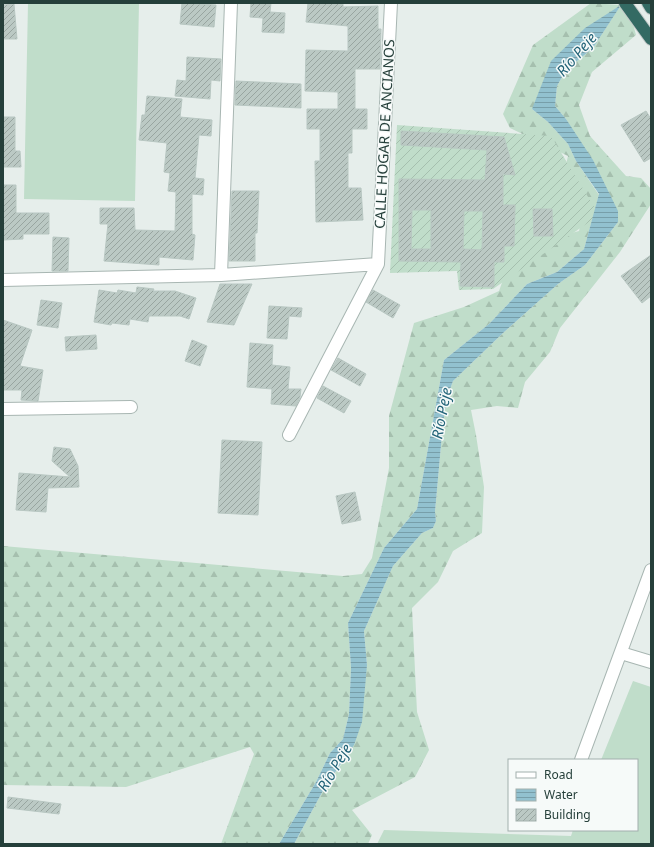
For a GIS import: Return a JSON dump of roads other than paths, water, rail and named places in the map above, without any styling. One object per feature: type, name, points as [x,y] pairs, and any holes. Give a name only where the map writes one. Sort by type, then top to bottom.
[{"type":"highway","points":[[625,3],[651,39]]},
{"type":"highway","points":[[648,3],[651,8]]},
{"type":"street","points":[[221,276],[231,3]]},
{"type":"street","name":"CALLE HOGAR DE ANCIANOS","points":[[378,264],[391,3]]},
{"type":"street","points":[[3,280],[221,276],[378,264]]},
{"type":"street","points":[[289,435],[378,264]]},
{"type":"street","points":[[3,410],[131,407]]},
{"type":"street","points":[[581,759],[651,570]]},
{"type":"street","points":[[621,653],[651,662]]},
{"type":"water","name":"Río Peje","points":[[621,5],[593,48],[566,70],[557,86],[555,106],[566,119],[593,160],[618,211],[618,222],[585,265],[558,284],[503,333],[453,381],[447,398],[443,423],[435,512],[436,521],[433,528],[422,533],[393,566],[364,631],[367,665],[362,722],[354,745],[325,787],[294,844],[279,844],[316,782],[330,753],[343,739],[349,714],[351,668],[348,623],[384,548],[417,509],[444,360],[489,324],[527,284],[557,272],[584,249],[599,194],[576,161],[568,144],[548,122],[532,109],[551,61],[585,28]]}]
